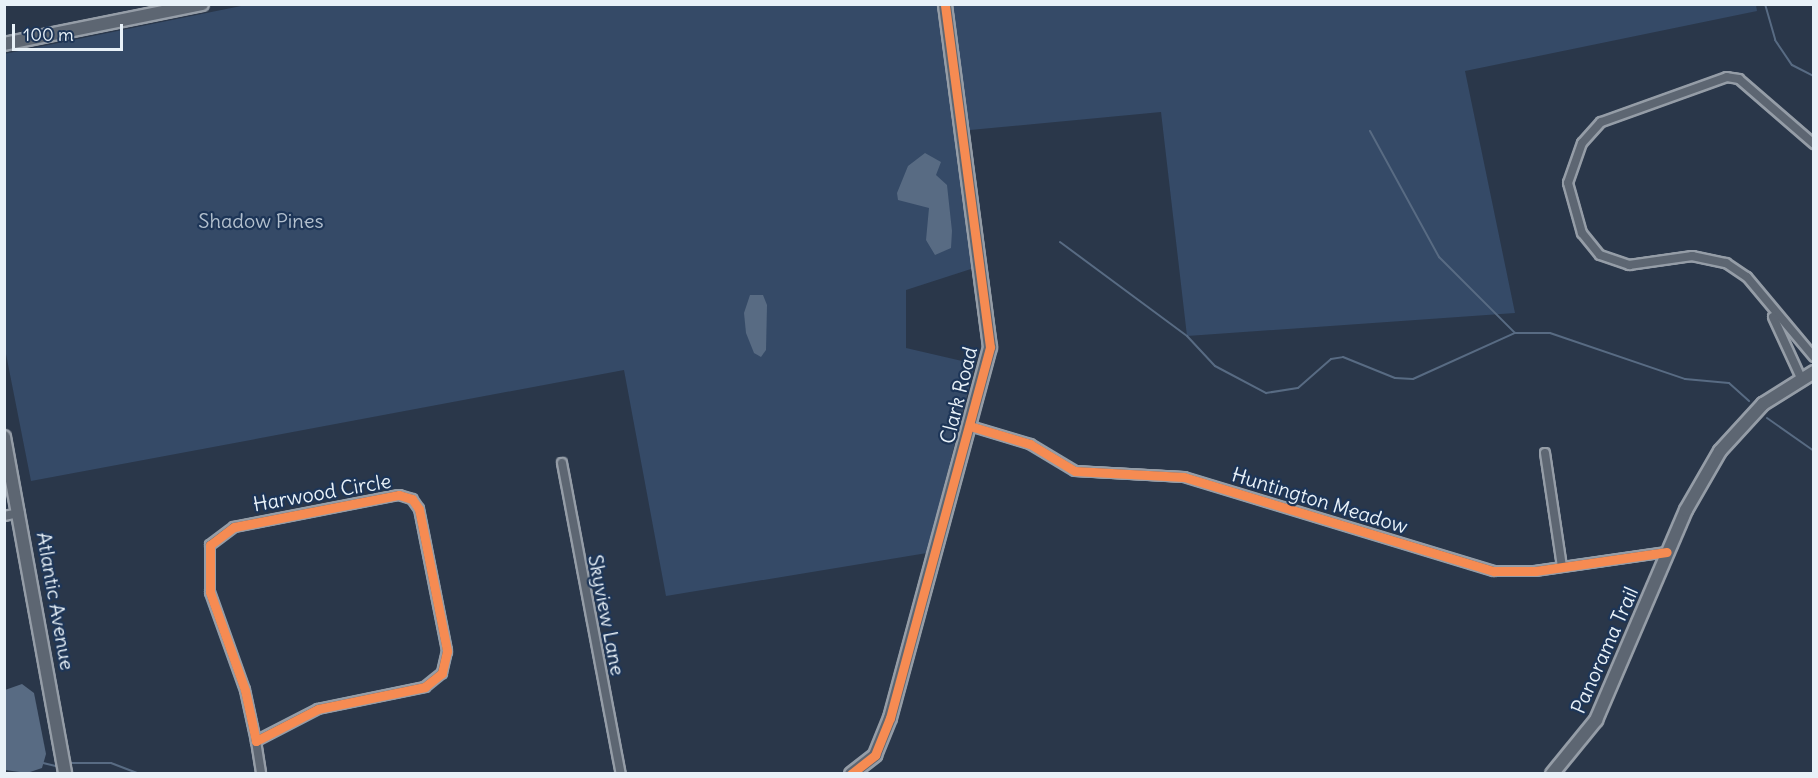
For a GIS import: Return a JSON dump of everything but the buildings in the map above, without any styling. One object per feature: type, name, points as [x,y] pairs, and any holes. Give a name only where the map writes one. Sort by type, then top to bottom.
[{"type":"street","points":[[4,44],[202,4]]},
{"type":"street","name":"Clark Road","points":[[852,774],[875,755],[885,733],[988,358],[989,324],[945,4]]},
{"type":"street","points":[[1801,378],[1770,311],[1747,277],[1716,259],[1692,256],[1629,265],[1600,255],[1582,233],[1569,189],[1570,169],[1582,142],[1601,122],[1727,77],[1739,79],[1814,144]]},
{"type":"street","points":[[1770,311],[1814,357]]},
{"type":"street","name":"Panorama Trail","points":[[1552,774],[1596,720],[1667,552],[1720,451],[1750,417],[1801,378],[1814,372]]},
{"type":"street","name":"Huntington Meadow","points":[[970,426],[1030,444],[1075,471],[1184,477],[1494,571],[1562,567],[1667,552]]},
{"type":"street","name":"Atlantic Avenue","points":[[4,437],[20,513],[65,774]]},
{"type":"street","points":[[1545,453],[1562,567]]},
{"type":"street","name":"Skyview Lane","points":[[561,463],[621,774]]},
{"type":"street","name":"Harwood Circle","points":[[256,741],[318,710],[417,690],[442,673],[447,651],[419,509],[409,497],[242,525],[224,531],[210,545],[210,592],[245,690],[261,774]]},
{"type":"street","points":[[4,516],[20,513]]},
{"type":"green space","name":"Shadow Pines","points":[[246,5],[938,5],[974,268],[906,290],[906,348],[975,364],[927,553],[666,596],[624,370],[31,481],[5,349],[4,54]]},
{"type":"green space","points":[[951,5],[1756,5],[1757,11],[1465,71],[1515,313],[1187,336],[1161,112],[970,130]]},
{"type":"shaded area","points":[[925,153],[941,162],[936,175],[947,185],[952,231],[951,248],[935,255],[926,240],[929,208],[898,200],[897,193],[908,166]]},
{"type":"shaded area","points":[[750,295],[763,295],[767,305],[766,350],[761,357],[754,353],[746,333],[744,313]]},
{"type":"shaded area","points":[[22,684],[34,693],[46,754],[42,768],[27,773],[5,770],[5,690]]},
{"type":"waterway","points":[[1765,4],[1775,40],[1792,65],[1814,76]]},
{"type":"waterway","points":[[1370,131],[1439,257],[1515,333]]},
{"type":"waterway","points":[[1060,242],[1187,336],[1215,366],[1266,393],[1298,388],[1331,359],[1343,357],[1395,378],[1413,379],[1515,333],[1550,333],[1685,379],[1729,383],[1749,401]]},
{"type":"waterway","points":[[1767,418],[1814,451]]},
{"type":"waterway","points":[[43,763],[56,766]]},
{"type":"waterway","points":[[67,763],[111,763],[139,774]]},
{"type":"cycle path","points":[[851,774],[875,755],[890,718],[990,347],[945,4]]},
{"type":"cycle path","points":[[970,426],[1030,444],[1075,471],[1184,477],[1494,571],[1535,571],[1667,552]]},
{"type":"cycle path","points":[[399,495],[412,499],[419,509],[447,651],[442,673],[425,687],[318,709],[256,741],[245,690],[210,592],[210,545],[234,527],[399,495]]}]
